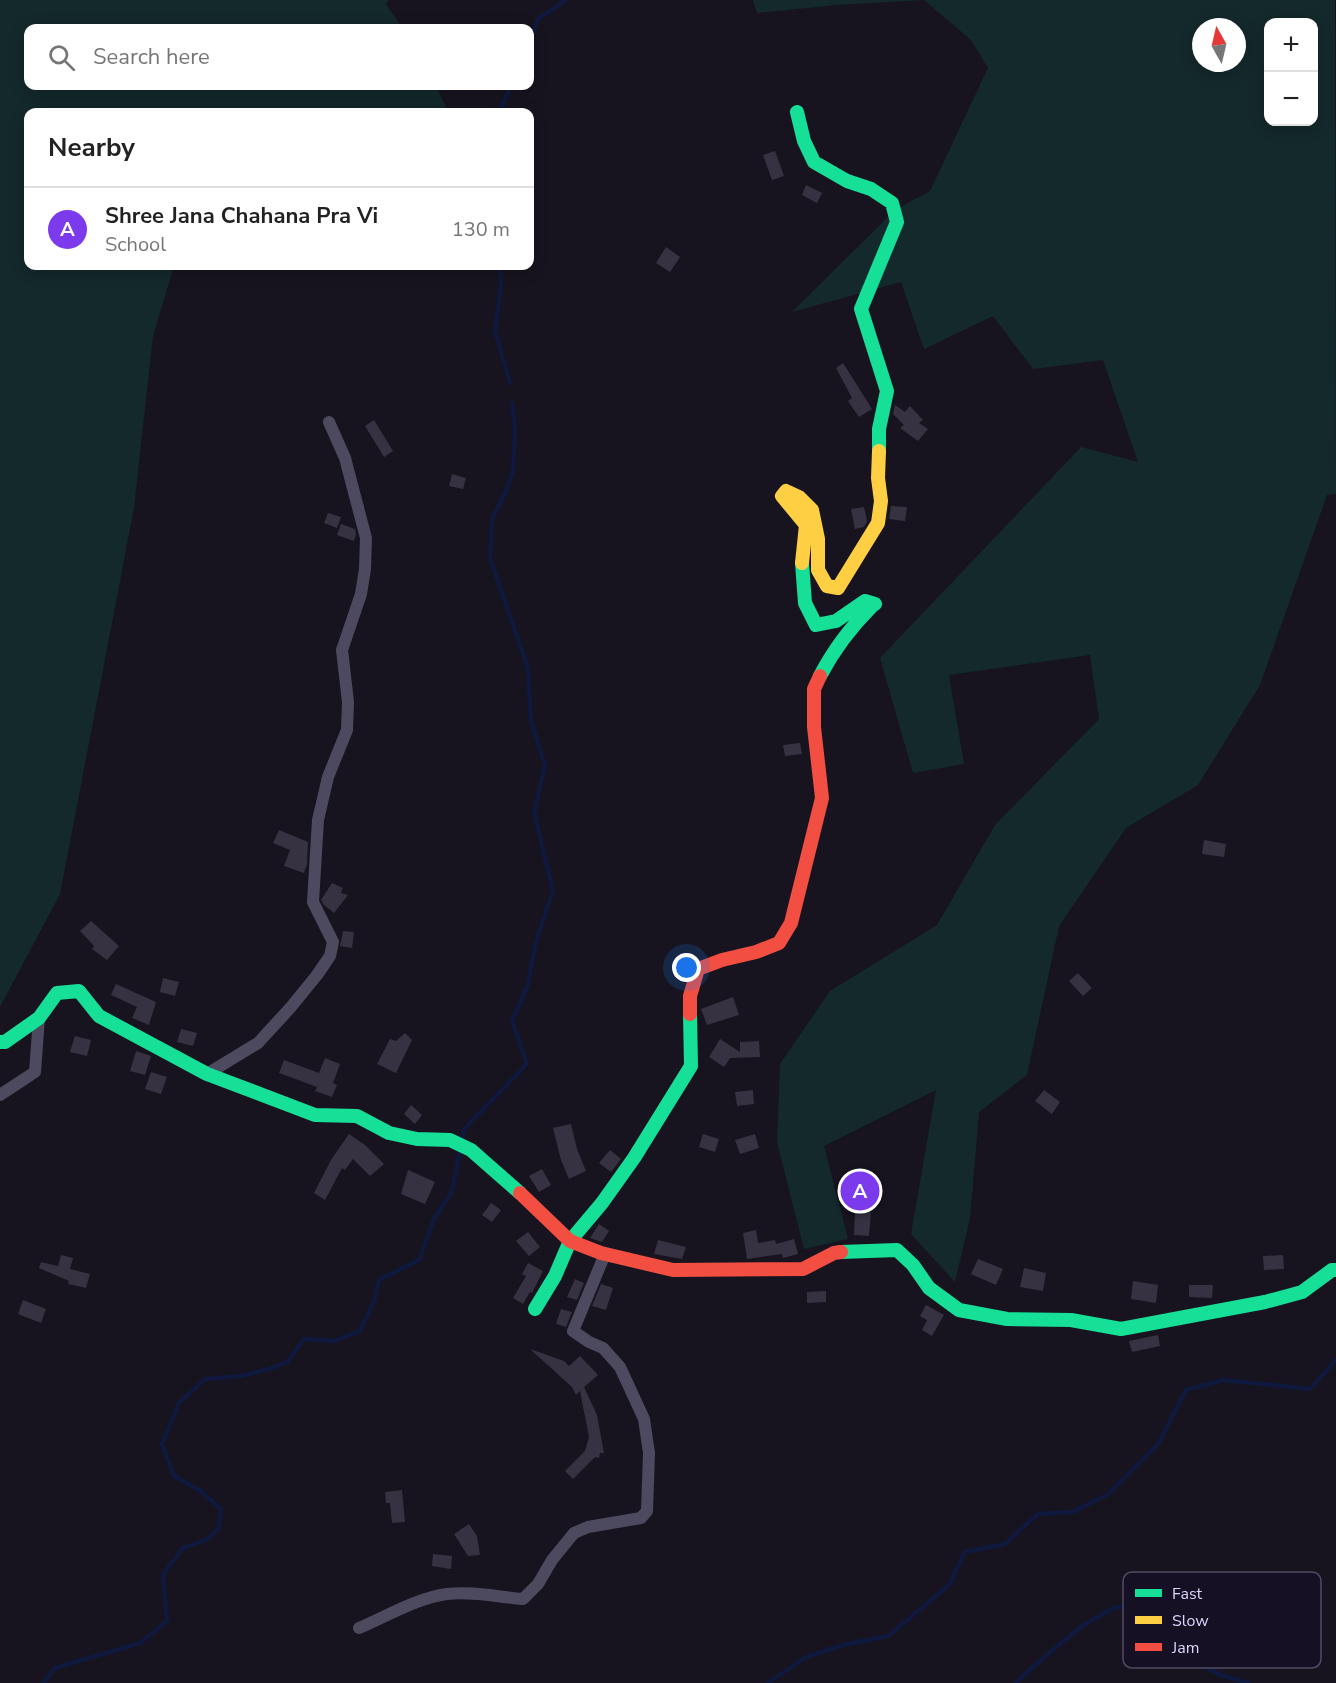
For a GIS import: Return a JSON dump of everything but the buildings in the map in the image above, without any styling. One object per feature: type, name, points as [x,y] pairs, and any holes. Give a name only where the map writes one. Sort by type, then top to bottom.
[{"type":"street","points":[[535,1309],[555,1276],[570,1241],[602,1203],[634,1158],[691,1066],[690,996],[698,969],[779,943],[791,923],[822,798],[814,727],[814,689],[832,652],[851,627],[875,604],[865,601],[836,621],[816,625],[811,618],[806,601],[802,576],[806,525],[782,496],[786,491],[799,497],[812,510],[818,538],[818,570],[827,586],[838,588],[878,523],[881,501],[878,478],[879,429],[887,391],[879,359],[866,329],[861,309],[897,222],[892,203],[872,189],[847,181],[814,162],[804,141],[797,112]]},
{"type":"street","points":[[207,1074],[258,1043],[291,1008],[317,975],[330,956],[333,942],[313,902],[318,820],[328,777],[347,730],[348,702],[342,650],[361,594],[365,569],[366,537],[348,467],[329,422]]},
{"type":"street","points":[[0,1041],[5,1042],[39,1018],[57,993],[79,992],[99,1016],[207,1074],[315,1114],[357,1116],[389,1133],[417,1139],[450,1140],[471,1150],[491,1166],[570,1241],[605,1254],[673,1270],[803,1269],[834,1253],[897,1250],[913,1264],[928,1288],[959,1310],[1007,1319],[1071,1320],[1121,1329],[1265,1302],[1302,1292],[1332,1270],[1336,1270]]},
{"type":"street","points":[[0,1095],[35,1072],[39,1018]]},
{"type":"street","points":[[359,1628],[426,1600],[447,1594],[475,1594],[523,1599],[538,1584],[552,1560],[574,1533],[588,1527],[641,1518],[647,1511],[649,1454],[644,1419],[620,1367],[603,1348],[589,1342],[573,1330],[605,1254]]},
{"type":"green space","points":[[0,0],[389,0],[386,4],[399,24],[24,24],[24,90],[438,90],[446,108],[24,108],[24,270],[173,270],[153,336],[134,508],[60,894],[0,1007]]},
{"type":"green space","points":[[753,0],[924,0],[837,5],[757,13]]},
{"type":"green space","points":[[924,0],[1335,0],[1336,494],[1327,495],[1260,685],[1198,785],[1126,828],[1059,926],[1027,1075],[979,1112],[970,1218],[955,1282],[911,1234],[936,1090],[824,1146],[848,1239],[804,1249],[777,1142],[780,1064],[830,991],[937,925],[995,825],[1099,719],[1090,655],[949,675],[964,764],[913,773],[880,658],[1081,447],[1138,462],[1103,360],[1033,369],[993,316],[924,349],[901,282],[792,312],[895,210],[930,191],[988,68],[971,40]]},
{"type":"waterway","points":[[534,30],[538,19],[566,0]]},
{"type":"waterway","points":[[501,108],[509,90]]},
{"type":"waterway","points":[[500,270],[501,285],[495,331],[510,383]]},
{"type":"waterway","points":[[462,1142],[464,1129],[527,1064],[512,1021],[527,987],[536,942],[553,891],[534,812],[545,765],[531,721],[528,669],[490,558],[492,519],[513,471],[515,430],[512,403]]},
{"type":"waterway","points":[[43,1683],[55,1668],[140,1643],[167,1621],[163,1574],[183,1548],[208,1539],[219,1528],[221,1509],[201,1491],[174,1476],[162,1444],[179,1403],[205,1379],[241,1376],[287,1362],[304,1339],[334,1341],[360,1331],[374,1302],[379,1280],[419,1260],[434,1219],[452,1191],[460,1150]]},
{"type":"waterway","points":[[768,1683],[806,1657],[843,1645],[888,1636],[949,1585],[965,1552],[1005,1544],[1038,1514],[1072,1512],[1107,1495],[1158,1444],[1186,1390],[1223,1380],[1310,1389],[1336,1360]]},
{"type":"waterway","points":[[1016,1683],[1079,1628],[1115,1607],[1123,1607]]},
{"type":"waterway","points":[[1207,1668],[1248,1683]]},
{"type":"traffic: fast","points":[[797,112],[804,141],[814,162],[847,181],[871,189],[892,203],[897,222],[861,309],[887,391],[879,429],[879,451]]},
{"type":"traffic: fast","points":[[802,563],[805,603],[816,625],[836,621],[865,601],[875,604]]},
{"type":"traffic: fast","points":[[820,676],[843,639],[872,606]]},
{"type":"traffic: fast","points":[[0,1042],[5,1042],[39,1018],[57,993],[79,991],[99,1016],[207,1074],[315,1115],[357,1116],[389,1133],[417,1139],[450,1140],[471,1150],[520,1193]]},
{"type":"traffic: fast","points":[[535,1309],[555,1276],[570,1241],[602,1203],[634,1158],[691,1066],[690,1014]]},
{"type":"traffic: fast","points":[[841,1252],[897,1250],[913,1265],[929,1288],[959,1310],[1007,1319],[1071,1320],[1121,1329],[1265,1302],[1302,1292],[1332,1270],[1336,1270]]},
{"type":"traffic: slow","points":[[802,563],[806,525],[782,496],[786,491],[799,497],[812,510],[818,539],[818,570],[827,586],[838,588],[878,523],[881,501],[878,478],[879,451]]},
{"type":"traffic: jam","points":[[690,1014],[690,996],[698,969],[779,943],[791,923],[822,798],[814,727],[814,689],[820,676]]},
{"type":"traffic: jam","points":[[520,1193],[570,1241],[601,1253],[673,1270],[803,1269],[834,1253],[841,1252]]},
{"type":"place","name":"Shree Jana Chahana Pra Vi","points":[[860,1191]]}]
